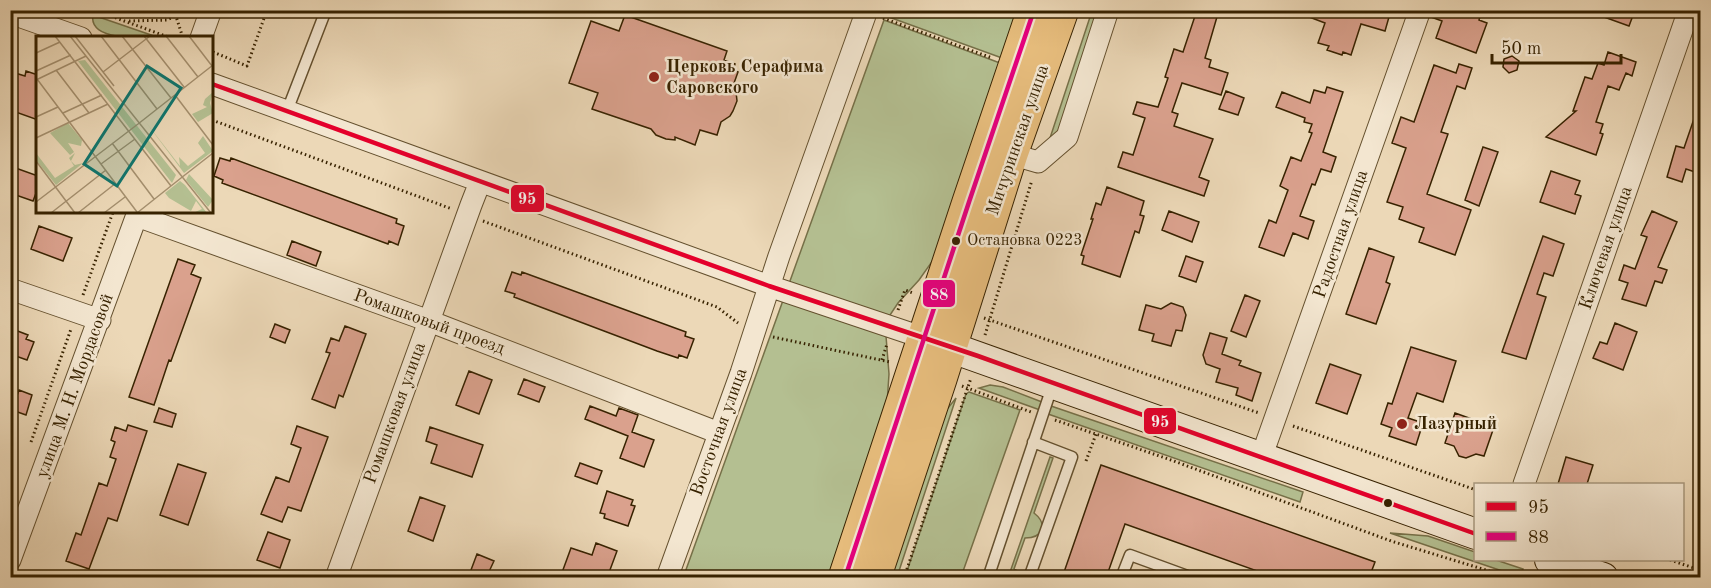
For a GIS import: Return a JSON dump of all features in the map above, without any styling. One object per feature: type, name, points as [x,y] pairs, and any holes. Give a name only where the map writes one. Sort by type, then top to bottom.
[{"type":"main road","name":"Мичуринская улица","points":[[874,578],[962,311],[1034,10]]},
{"type":"main road","name":"Мичуринская улица","points":[[962,311],[1025,158],[1062,10]]},
{"type":"main road","points":[[951,347],[1474,533]]},
{"type":"main road","name":"Мичуринская улица","points":[[845,578],[940,379]]},
{"type":"main road","points":[[1563,568],[1603,578]]},
{"type":"street","points":[[193,36],[211,10]]},
{"type":"street","points":[[1025,158],[1067,137],[1108,10]]},
{"type":"street","name":"Радостная улица","points":[[1262,458],[1420,10]]},
{"type":"street","name":"Ключевая улица","points":[[1524,483],[1689,10]]},
{"type":"street","name":"Восточная улица","points":[[667,578],[867,11]]},
{"type":"street","points":[[10,12],[76,36]]},
{"type":"street","points":[[213,84],[769,286],[951,347]]},
{"type":"street","name":"Ромашковая улица","points":[[336,578],[480,182]]},
{"type":"street","name":"Ромашковый проезд","points":[[138,214],[429,321],[719,433]]},
{"type":"street","name":"улица М. Н. Мордасовой","points":[[12,550],[138,214]]},
{"type":"street","points":[[10,289],[100,320]]},
{"type":"lane","points":[[287,111],[326,10]]},
{"type":"lane","points":[[988,578],[1053,384]]},
{"type":"lane","points":[[1029,578],[1072,457],[1033,442]]},
{"type":"lane","points":[[1121,578],[1130,555],[1193,578]]},
{"type":"path","points":[[94,10],[165,36]]},
{"type":"path","points":[[174,10],[191,36]]},
{"type":"path","points":[[124,21],[167,20],[187,10]]},
{"type":"path","points":[[213,52],[247,66],[267,10]]},
{"type":"path","points":[[867,11],[994,59]]},
{"type":"path","points":[[904,578],[940,379],[962,311],[1025,158]]},
{"type":"path","points":[[30,445],[113,213]]},
{"type":"path","points":[[882,360],[905,290],[1474,489]]},
{"type":"path","points":[[770,336],[882,360],[1171,460],[1400,543],[1512,578]]},
{"type":"path","points":[[1673,561],[1701,570]]},
{"type":"green space","points":[[888,10],[1018,11],[1002,58],[886,16]]},
{"type":"green space","points":[[1092,11],[1102,11],[1058,136],[1048,144]]},
{"type":"green space","points":[[93,15],[154,36],[107,34],[99,30],[94,23]]},
{"type":"green space","points":[[884,20],[1000,63],[936,256],[888,318],[887,404],[828,577],[683,578]]},
{"type":"green space","points":[[990,385],[1003,387],[1042,402],[1040,410],[979,388]]},
{"type":"green space","points":[[969,392],[1020,410],[961,577],[905,577],[966,394]]},
{"type":"green space","points":[[956,398],[897,577],[886,578],[940,418]]},
{"type":"green space","points":[[1051,406],[1303,492],[1300,502],[1048,414]]},
{"type":"green space","points":[[1050,457],[1053,458],[1034,513],[1041,522],[1042,530],[1036,536],[1025,538],[1014,569],[1023,577],[1008,578]]},
{"type":"green space","points":[[1390,533],[1428,536],[1474,552],[1474,561],[1499,561],[1523,569],[1520,577]]},
{"type":"building","points":[[1197,10],[1219,10],[1205,58],[1211,60],[1209,67],[1228,73],[1221,95],[1182,83],[1172,112],[1178,114],[1174,126],[1213,139],[1199,177],[1209,181],[1204,196],[1118,167],[1123,152],[1133,155],[1145,118],[1133,114],[1137,102],[1158,107],[1168,78],[1165,77],[1174,49],[1183,52]]},
{"type":"building","points":[[1296,10],[1391,10],[1385,31],[1361,24],[1351,55],[1343,52],[1342,55],[1327,50],[1329,46],[1318,43],[1325,23],[1296,12]]},
{"type":"building","points":[[1432,10],[1482,10],[1479,20],[1487,23],[1476,53],[1436,38],[1442,21],[1431,17]]},
{"type":"building","points":[[1590,10],[1635,10],[1629,26],[1590,12]]},
{"type":"building","name":"Церковь Серафима Саровского","points":[[625,15],[727,51],[724,60],[735,64],[733,70],[738,72],[733,86],[737,101],[730,116],[721,122],[717,135],[700,130],[695,145],[675,137],[675,140],[666,139],[656,135],[651,129],[592,109],[598,93],[569,83],[591,21],[619,31]]},
{"type":"building","points":[[1608,52],[1636,62],[1632,76],[1626,73],[1619,90],[1608,86],[1596,122],[1603,124],[1600,133],[1603,134],[1596,155],[1546,137],[1576,111],[1573,111],[1585,77],[1592,79],[1598,63],[1604,65]]},
{"type":"building","points":[[1512,56],[1519,61],[1517,70],[1509,73],[1503,67],[1504,59]]},
{"type":"building","points":[[1459,64],[1472,68],[1465,89],[1457,86],[1441,132],[1448,134],[1427,194],[1471,210],[1455,255],[1419,242],[1424,228],[1399,219],[1403,207],[1387,202],[1406,148],[1392,143],[1401,117],[1414,122],[1434,65],[1456,73]]},
{"type":"building","points":[[26,71],[36,74],[36,119],[10,110],[10,86],[15,73],[25,76]]},
{"type":"building","points":[[1327,87],[1343,92],[1323,152],[1336,157],[1331,172],[1321,169],[1315,185],[1312,184],[1300,216],[1314,221],[1308,239],[1293,233],[1284,256],[1259,247],[1269,220],[1276,223],[1288,190],[1280,186],[1291,157],[1301,161],[1312,133],[1309,132],[1312,124],[1304,122],[1305,118],[1276,107],[1282,92],[1310,103],[1314,90],[1325,93]]},
{"type":"building","points":[[1226,91],[1244,98],[1238,115],[1219,109]]},
{"type":"building","points":[[1698,107],[1701,107],[1701,174],[1686,169],[1682,182],[1667,177],[1676,146],[1684,148]]},
{"type":"building","points":[[1483,147],[1498,152],[1479,206],[1465,200]]},
{"type":"building","points":[[220,158],[230,161],[231,158],[397,219],[396,223],[404,226],[398,245],[389,241],[388,244],[222,183],[223,180],[214,176]]},
{"type":"building","points":[[10,166],[36,175],[36,193],[33,201],[10,193]]},
{"type":"building","points":[[1551,171],[1580,181],[1575,194],[1581,196],[1575,214],[1540,202]]},
{"type":"building","points":[[1107,187],[1144,201],[1140,215],[1144,216],[1139,233],[1135,231],[1120,277],[1082,264],[1084,256],[1081,255],[1096,203],[1101,205]]},
{"type":"building","points":[[1169,211],[1199,222],[1192,242],[1162,230]]},
{"type":"building","points":[[1652,211],[1677,222],[1658,267],[1667,270],[1662,283],[1655,281],[1646,306],[1622,299],[1628,283],[1619,280],[1624,265],[1635,269],[1647,237],[1641,235]]},
{"type":"building","points":[[39,226],[72,238],[63,261],[31,249]]},
{"type":"building","points":[[1543,236],[1564,244],[1553,276],[1544,273],[1537,294],[1546,297],[1526,359],[1502,352]]},
{"type":"building","points":[[292,241],[321,252],[316,266],[287,255]]},
{"type":"building","points":[[1369,248],[1394,257],[1386,282],[1390,284],[1376,324],[1346,314]]},
{"type":"building","points":[[1186,256],[1203,262],[1196,282],[1179,276]]},
{"type":"building","points":[[178,259],[195,265],[191,274],[201,278],[154,405],[129,397]]},
{"type":"building","points":[[512,272],[521,275],[522,272],[686,332],[685,336],[694,339],[687,358],[679,355],[678,358],[657,351],[514,297],[515,294],[505,291]]},
{"type":"building","points":[[1245,295],[1260,301],[1246,337],[1231,331]]},
{"type":"building","points":[[1171,303],[1183,307],[1186,315],[1182,331],[1176,330],[1171,346],[1152,341],[1154,334],[1139,330],[1146,305],[1161,309]]},
{"type":"building","points":[[1615,323],[1637,332],[1623,370],[1593,358],[1600,342],[1607,344]]},
{"type":"building","points":[[275,324],[290,330],[285,343],[270,337]]},
{"type":"building","points":[[345,326],[366,334],[343,397],[339,395],[335,408],[312,399],[330,353],[326,352],[331,338],[339,341]]},
{"type":"building","points":[[15,330],[28,335],[26,339],[34,342],[27,360],[10,354],[10,342]]},
{"type":"building","points":[[1210,333],[1227,338],[1222,354],[1241,361],[1239,365],[1261,373],[1252,401],[1236,395],[1238,388],[1216,382],[1220,369],[1206,364],[1203,355]]},
{"type":"building","points":[[1411,347],[1456,361],[1443,402],[1417,393],[1408,418],[1423,423],[1416,445],[1389,436],[1392,428],[1381,424],[1388,403],[1392,404]]},
{"type":"building","points":[[1330,364],[1361,375],[1347,414],[1316,403]]},
{"type":"building","points":[[469,371],[492,380],[479,414],[456,405]]},
{"type":"building","points":[[524,379],[545,387],[539,402],[518,394]]},
{"type":"building","points":[[19,390],[32,395],[26,415],[12,410]]},
{"type":"building","points":[[590,406],[616,416],[619,408],[638,415],[632,432],[654,440],[644,467],[620,458],[628,436],[585,419]]},
{"type":"building","points":[[159,408],[176,414],[172,427],[154,422]]},
{"type":"building","points":[[1455,413],[1494,427],[1484,456],[1476,454],[1466,458],[1459,456],[1454,446],[1445,443]]},
{"type":"building","points":[[128,425],[147,431],[117,521],[108,518],[89,569],[66,561],[76,533],[81,535],[99,483],[107,486],[116,459],[110,457],[115,442],[111,440],[115,427],[126,431]]},
{"type":"building","points":[[297,426],[328,437],[301,511],[288,507],[282,522],[261,514],[276,477],[289,482],[301,448],[291,444]]},
{"type":"building","points":[[430,427],[483,445],[472,477],[431,463],[437,445],[426,441]]},
{"type":"building","points":[[1566,457],[1593,465],[1587,483],[1558,483]]},
{"type":"building","points":[[580,463],[602,471],[597,484],[575,476]]},
{"type":"building","points":[[178,464],[206,473],[188,525],[160,515]]},
{"type":"building","points":[[1101,465],[1375,562],[1369,578],[1277,578],[1125,524],[1106,578],[1062,578]]},
{"type":"building","points":[[607,491],[633,500],[631,505],[635,506],[628,526],[604,518],[605,514],[600,513]]},
{"type":"building","points":[[420,497],[445,506],[433,541],[408,531]]},
{"type":"building","points":[[268,532],[290,540],[280,568],[257,560]]},
{"type":"building","points":[[596,543],[617,551],[607,578],[560,578],[571,548],[592,555]]},
{"type":"building","points":[[477,554],[494,561],[486,578],[468,578]]},
{"type":"transit line","name":"88","points":[[845,578],[1034,10]]},
{"type":"transit line","name":"95","points":[[213,84],[769,286],[978,356],[1474,533]]},
{"type":"place","name":"Церковь Серафима Саровского","points":[[654,77]]},
{"type":"place","name":"Остановка 0223","points":[[956,241]]},
{"type":"place","name":"Лазурный","points":[[1402,424]]}]
